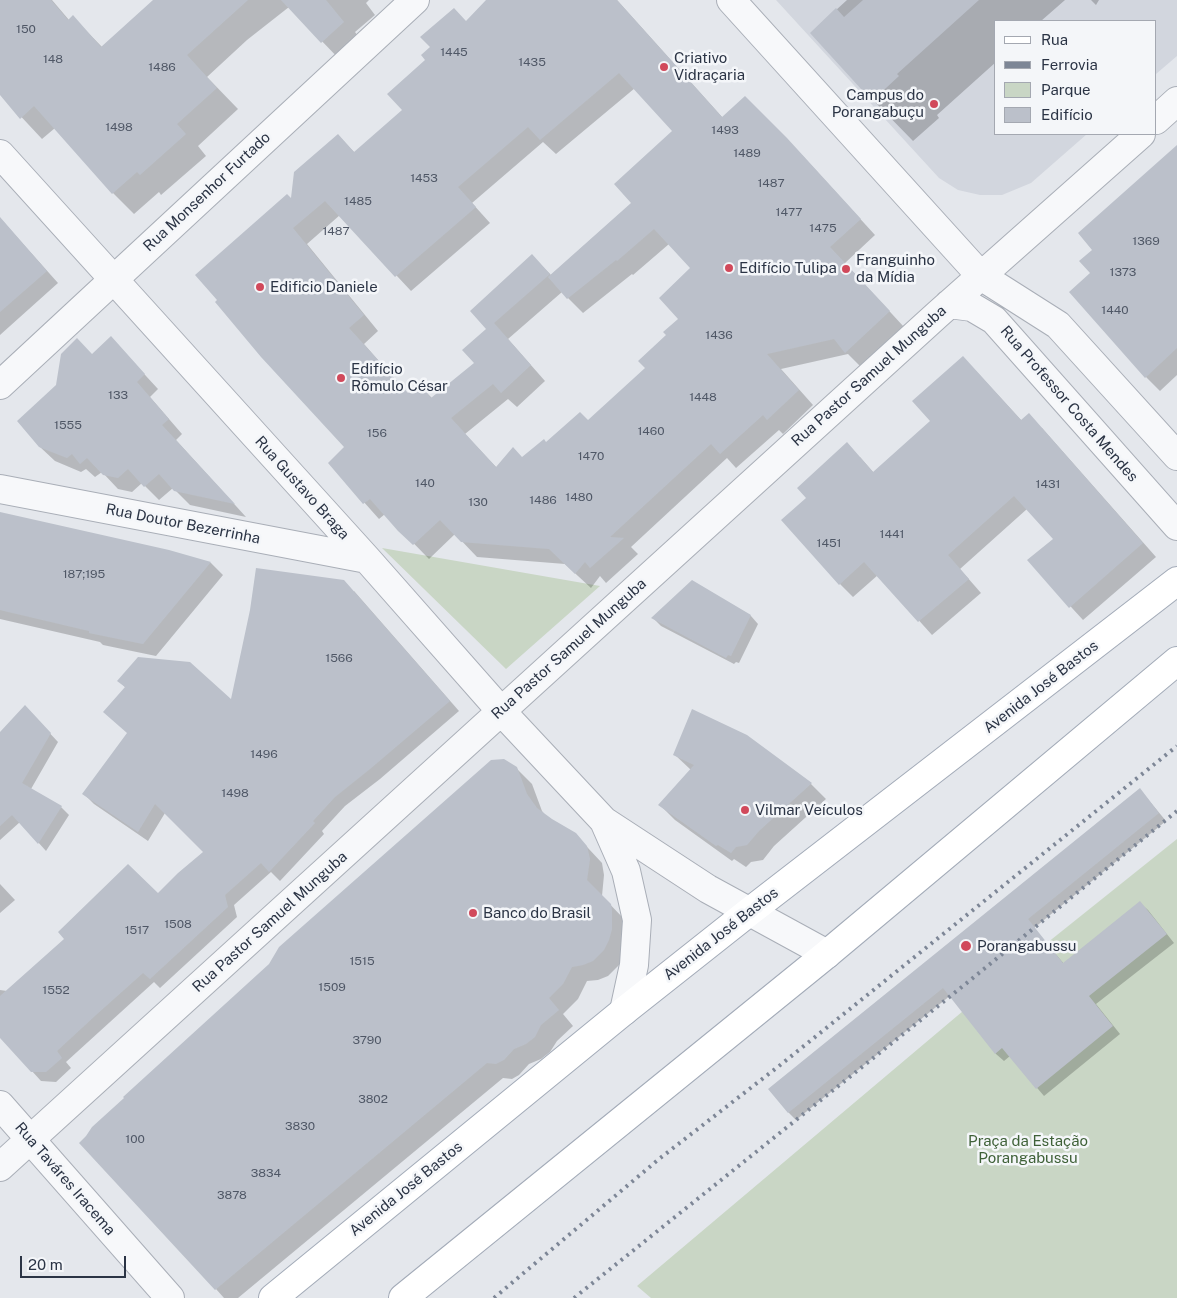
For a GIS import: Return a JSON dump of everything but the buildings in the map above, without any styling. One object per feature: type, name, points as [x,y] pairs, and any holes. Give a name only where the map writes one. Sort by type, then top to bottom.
[{"type":"main road","name":"Avenida José Bastos","points":[[272,1298],[624,1011],[1177,581]]},
{"type":"main road","points":[[403,1298],[827,954],[1177,661]]},
{"type":"street","name":"Rua Monsenhor Furtado","points":[[0,384],[415,0]]},
{"type":"street","points":[[731,0],[981,276],[1058,325],[1177,456]]},
{"type":"street","points":[[1157,119],[1177,102]]},
{"type":"street","name":"Rua Pastor Samuel Munguba","points":[[0,1167],[949,304],[1140,135]]},
{"type":"street","name":"Rua Gustavo Braga","points":[[0,154],[502,711],[604,821],[708,889],[827,954]]},
{"type":"street","name":"Rua Professor Costa Mendes","points":[[949,304],[972,307],[994,320],[1177,526]]},
{"type":"street","name":"Rua Doutor Bezerrinha","points":[[0,488],[367,559]]},
{"type":"street","name":"Rua Gustavo Braga","points":[[604,821],[626,871],[637,920],[634,964],[624,1011]]},
{"type":"street","name":"Rua Taváres Iracema","points":[[0,1104],[170,1298]]},
{"type":"shaded area","name":"Campus do Porangabuçu","points":[[776,0],[1177,0],[1177,56],[1157,73],[1157,20],[994,20],[994,135],[1086,135],[1031,183],[1002,195],[980,195],[958,190],[939,178]]},
{"type":"green space","points":[[382,548],[600,586],[506,669]]},
{"type":"green space","name":"Praça da Estação Porangabussu","points":[[1177,839],[1177,1298],[651,1298],[637,1286],[982,995]]},
{"type":"railway","points":[[494,1298],[659,1159],[779,1066],[1177,746]]},
{"type":"railway","points":[[574,1298],[968,982],[1177,811]]},
{"type":"place","name":"Criativo Vidraçaria","points":[[664,67]]},
{"type":"place","name":"Campus do Porangabuçu","points":[[934,104]]},
{"type":"place","name":"Edifício Tulipa","points":[[729,268]]},
{"type":"place","name":"Franguinho da Mídia","points":[[846,269]]},
{"type":"place","name":"Edificio Daniele","points":[[260,287]]},
{"type":"place","name":"Edifício Rômulo César","points":[[341,378]]},
{"type":"place","name":"Vilmar Veículos","points":[[745,810]]},
{"type":"place","name":"Banco do Brasil","points":[[473,913]]},
{"type":"place","name":"Porangabussu","points":[[966,946]]}]
